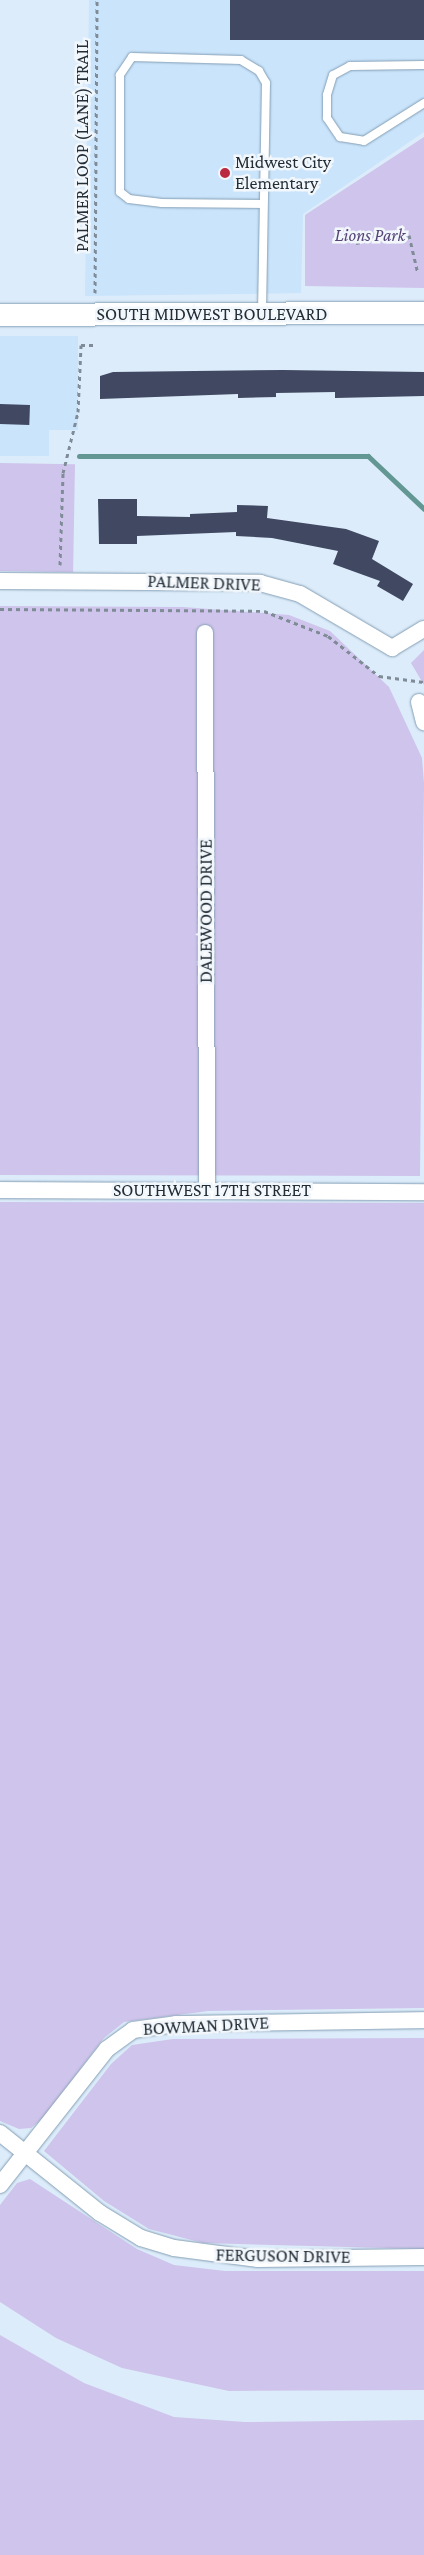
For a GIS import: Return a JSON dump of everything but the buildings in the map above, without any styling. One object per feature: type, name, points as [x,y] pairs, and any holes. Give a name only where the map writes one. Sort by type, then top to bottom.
[{"type":"main road","name":"SOUTH MIDWEST BOULEVARD","points":[[0,315],[424,313]]},
{"type":"street","name":"PALMER DRIVE","points":[[0,581],[260,583],[300,594],[392,648],[424,629]]},
{"type":"street","name":"DALEWOOD DRIVE","points":[[205,633],[207,1190]]},
{"type":"street","points":[[419,702],[424,722]]},
{"type":"street","name":"SOUTHWEST 17TH STREET","points":[[0,1190],[424,1192]]},
{"type":"street","name":"BOWMAN DRIVE","points":[[0,2185],[107,2049],[133,2030],[176,2024],[424,2020]]},
{"type":"street","name":"FERGUSON DRIVE","points":[[0,2132],[100,2214],[141,2238],[174,2248],[258,2259],[424,2257]]},
{"type":"lane","points":[[262,314],[264,204],[266,83],[259,71],[242,60],[132,57],[120,75],[120,192],[129,199],[162,203],[264,204]]},
{"type":"lane","points":[[424,65],[350,66],[333,76],[326,95],[327,118],[340,137],[364,141],[424,103]]},
{"type":"path","name":"PALMER LOOP (LANE) TRAIL","points":[[95,293],[97,0]]},
{"type":"path","points":[[356,242],[403,232],[409,235],[418,273]]},
{"type":"path","points":[[60,564],[65,458],[78,412],[81,345],[95,345]]},
{"type":"shaded area","name":"Midwest City Elementary","points":[[89,0],[424,0],[424,132],[303,214],[301,293],[85,296]]},
{"type":"shaded area","points":[[0,336],[78,336],[78,430],[49,430],[49,456],[0,456]]},
{"type":"green space","name":"Lions Park","points":[[424,137],[424,288],[305,286],[305,215]]},
{"type":"green space","points":[[0,463],[75,464],[73,572],[0,571]]},
{"type":"green space","points":[[0,606],[183,607],[289,615],[330,631],[389,687],[422,758],[424,783],[420,1176],[0,1175]]},
{"type":"green space","points":[[424,650],[424,685],[411,663]]},
{"type":"green space","points":[[0,1202],[424,1203],[424,2008],[208,2011],[124,2022],[104,2038],[42,2119],[31,2128],[19,2129],[0,2121]]},
{"type":"green space","points":[[424,2038],[424,2249],[203,2243],[149,2229],[104,2201],[44,2151],[111,2064],[132,2045],[173,2039]]},
{"type":"green space","points":[[30,2179],[137,2249],[174,2265],[225,2271],[424,2271],[424,2390],[229,2391],[122,2368],[56,2338],[0,2302],[0,2205],[17,2183]]},
{"type":"green space","points":[[0,2335],[84,2383],[174,2417],[245,2422],[424,2420],[424,2555],[0,2555]]},
{"type":"waterway","points":[[79,456],[368,456],[424,509]]},
{"type":"place","name":"Midwest City Elementary","points":[[225,173]]}]
